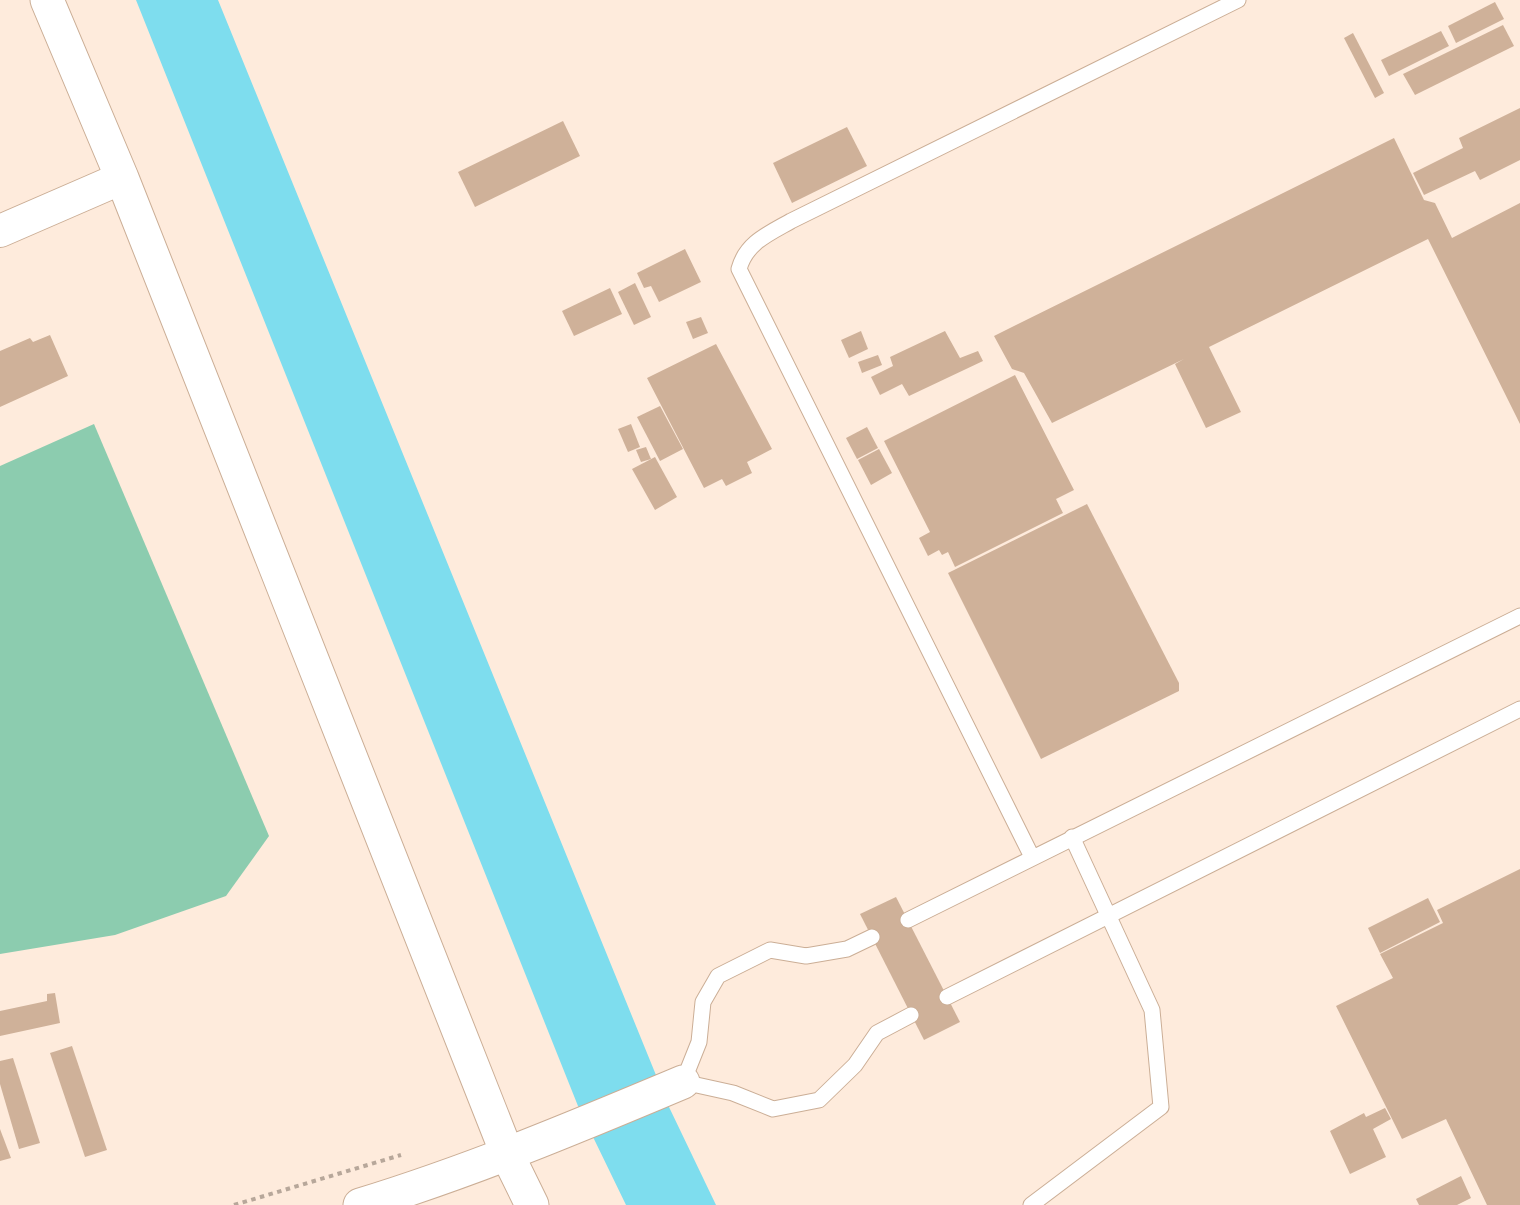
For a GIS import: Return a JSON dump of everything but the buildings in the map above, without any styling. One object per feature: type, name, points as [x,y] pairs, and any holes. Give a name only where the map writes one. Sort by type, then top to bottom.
[{"type":"street","points":[[47,0],[122,178],[508,1156],[532,1205]]},
{"type":"street","points":[[0,231],[122,178]]},
{"type":"street","points":[[360,1205],[508,1156],[683,1082]]},
{"type":"lane","points":[[1032,857],[739,269],[742,257],[752,244],[791,221],[1238,0]]},
{"type":"lane","points":[[908,920],[1071,837],[1520,616]]},
{"type":"lane","points":[[947,997],[1520,709]]},
{"type":"lane","points":[[1031,1205],[1161,1107],[1152,1010],[1071,837]]},
{"type":"lane","points":[[872,937],[847,949],[806,956],[770,950],[718,976],[703,1002],[699,1042],[683,1082],[733,1093],[773,1108],[819,1100],[855,1065],[877,1033],[911,1016]]},
{"type":"path","points":[[234,1205],[404,1154]]},
{"type":"green space","points":[[94,424],[269,836],[226,896],[115,935],[0,954],[0,466]]},
{"type":"water","points":[[136,0],[218,0],[669,1107],[716,1205],[626,1205],[578,1106]]}]
